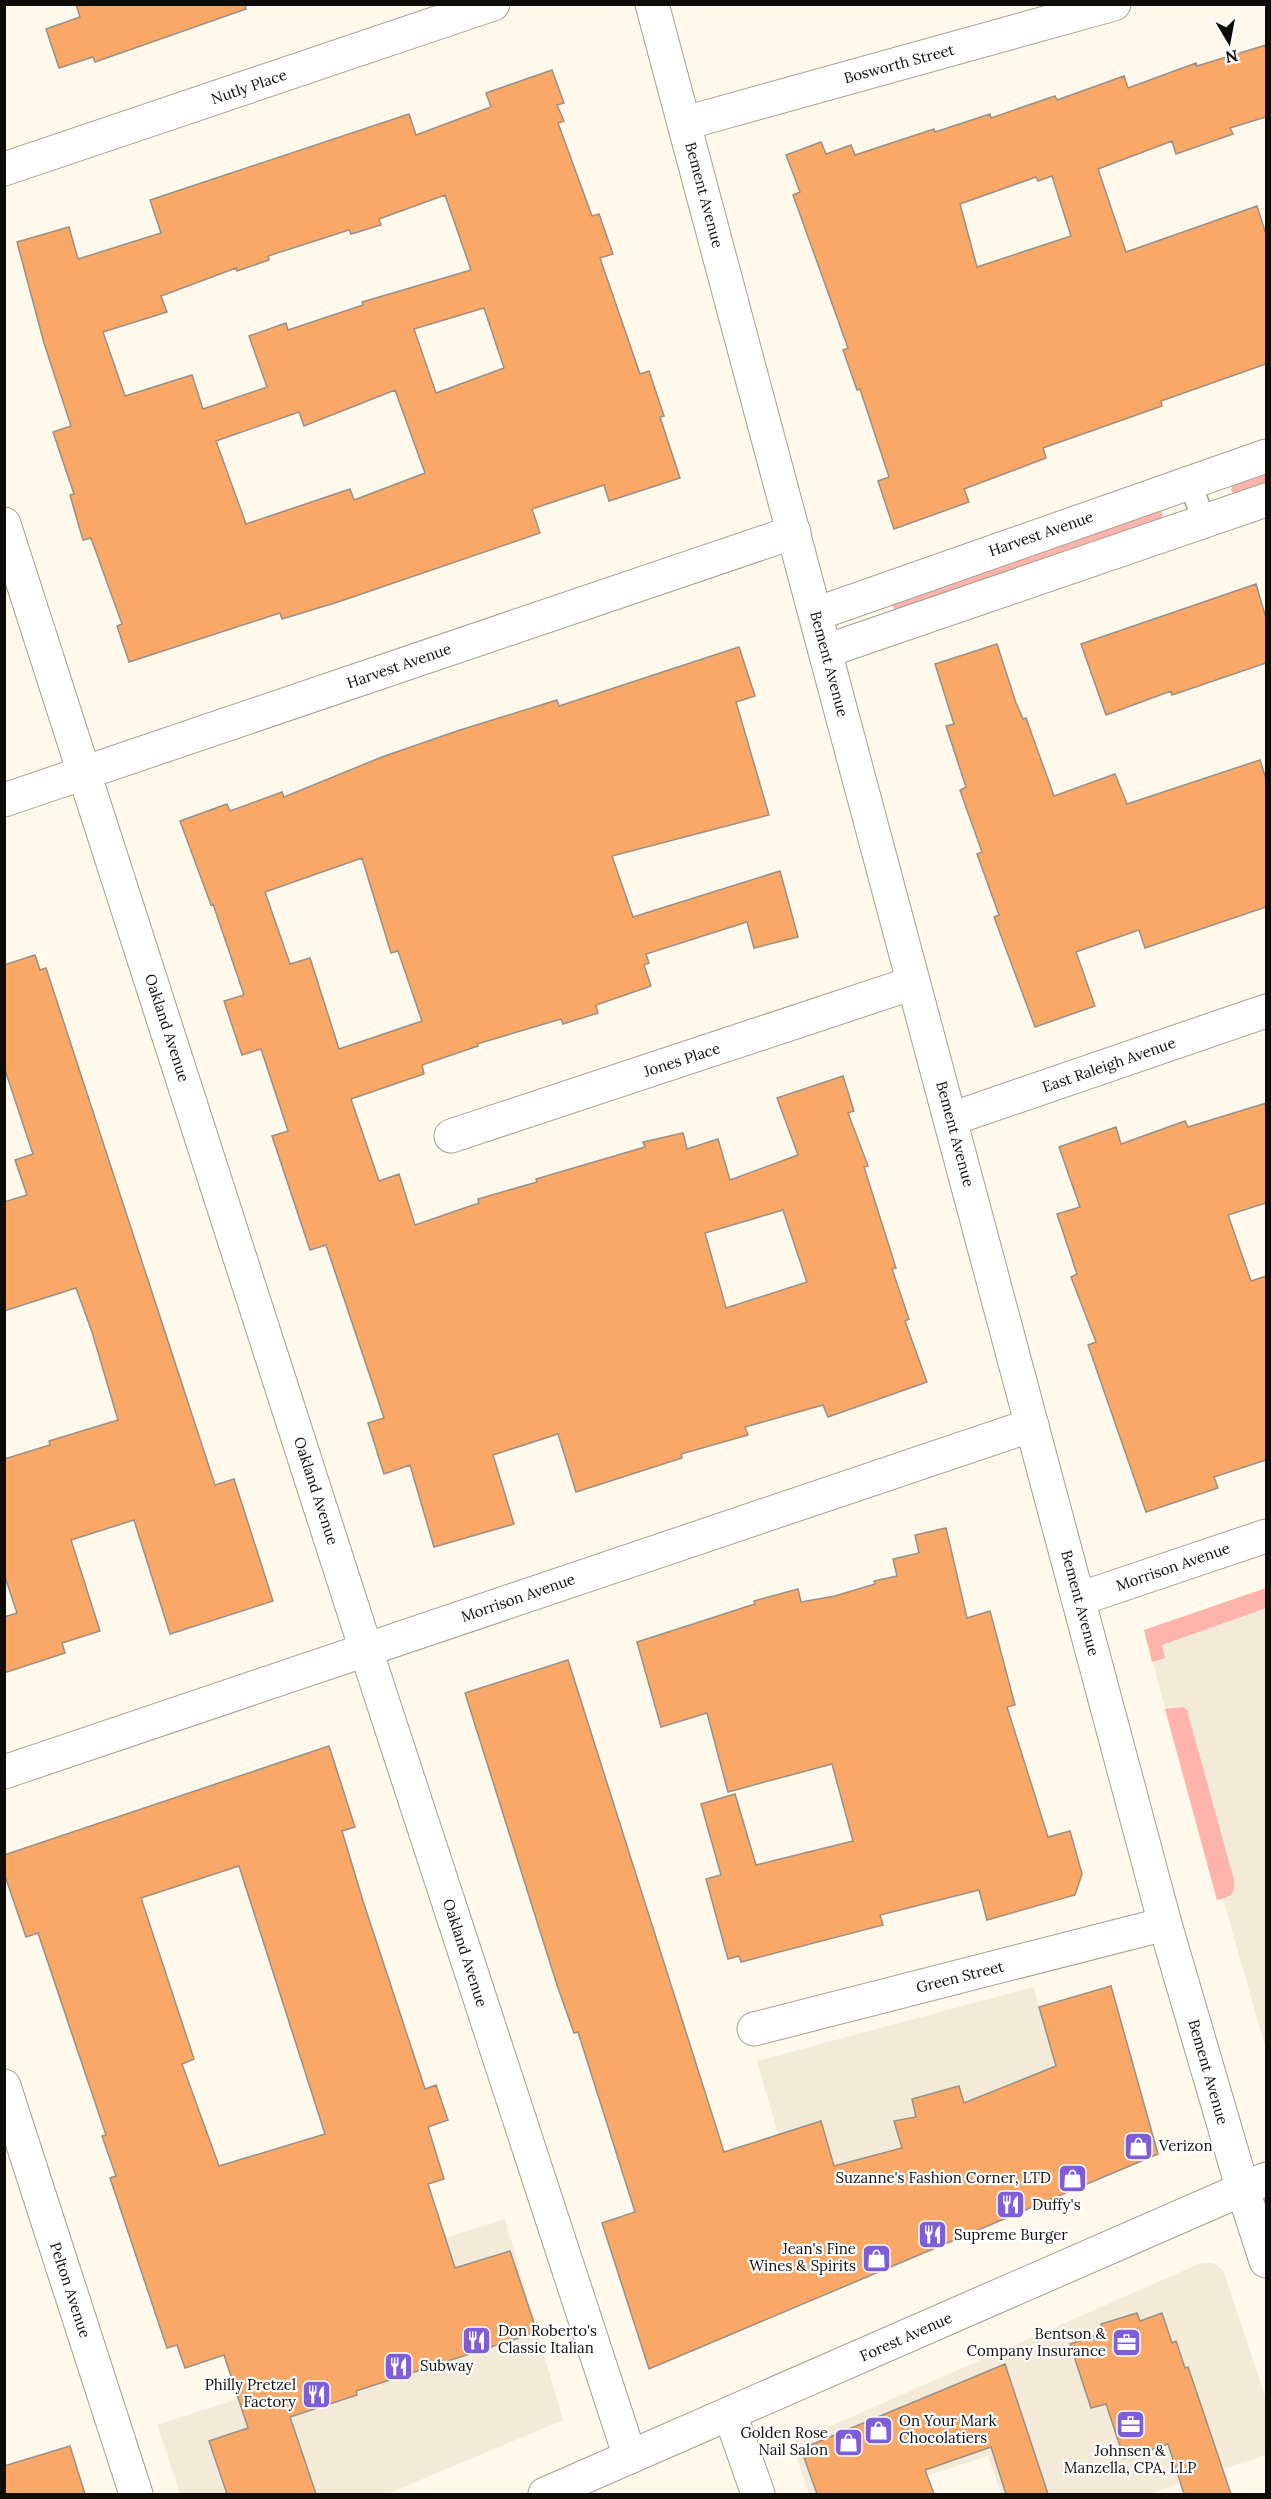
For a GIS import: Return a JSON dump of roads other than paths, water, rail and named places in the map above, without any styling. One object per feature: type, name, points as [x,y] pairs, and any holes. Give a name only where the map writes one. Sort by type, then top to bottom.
[{"type":"street","name":"Nutly Place","points":[[4,169],[493,4]]},
{"type":"street","name":"Bement Avenue","points":[[652,4],[1166,1924],[1255,2185],[1266,2261]]},
{"type":"street","name":"Bosworth Street","points":[[685,123],[1114,4]]},
{"type":"street","name":"Harvest Avenue","points":[[816,614],[1266,456]]},
{"type":"street","points":[[826,651],[1266,500]]},
{"type":"street","name":"Oakland Avenue","points":[[4,525],[366,1649],[630,2457]]},
{"type":"street","name":"Harvest Avenue","points":[[4,800],[794,532]]},
{"type":"street","name":"Jones Place","points":[[451,1136],[913,983]]},
{"type":"street","name":"East Raleigh Avenue","points":[[951,1119],[1266,1011]]},
{"type":"street","name":"Morrison Avenue","points":[[4,1772],[1032,1425]]},
{"type":"street","name":"Morrison Avenue","points":[[1079,1599],[1266,1536]]},
{"type":"street","name":"Green Street","points":[[754,2029],[1166,1924]]},
{"type":"street","name":"Pelton Avenue","points":[[4,2086],[136,2494]]},
{"type":"street","name":"Forest Avenue","points":[[545,2494],[1255,2185]]},
{"type":"street","points":[[730,2414],[758,2494]]},
{"type":"lane","points":[[1190,483],[1204,521]]},
{"type":"place","name":"Verizon","points":[[1138,2146]]},
{"type":"place","name":"Suzanne's Fashion Corner, LTD","points":[[1072,2178]]},
{"type":"place","name":"Duffy's","points":[[1011,2205]]},
{"type":"place","name":"Supreme Burger","points":[[933,2235]]},
{"type":"place","name":"Jean's Fine Wines & Spirits","points":[[877,2258]]},
{"type":"place","name":"Don Roberto's Classic Italian","points":[[477,2340]]},
{"type":"place","name":"Bentson & Company Insurance","points":[[1127,2343]]},
{"type":"place","name":"Subway","points":[[399,2366]]},
{"type":"place","name":"Philly Pretzel Factory","points":[[317,2394]]},
{"type":"place","name":"Johnsen & Manzella, CPA, LLP","points":[[1130,2424]]},
{"type":"place","name":"On Your Mark Chocolatiers","points":[[878,2430]]},
{"type":"place","name":"Golden Rose Nail Salon","points":[[849,2442]]}]
